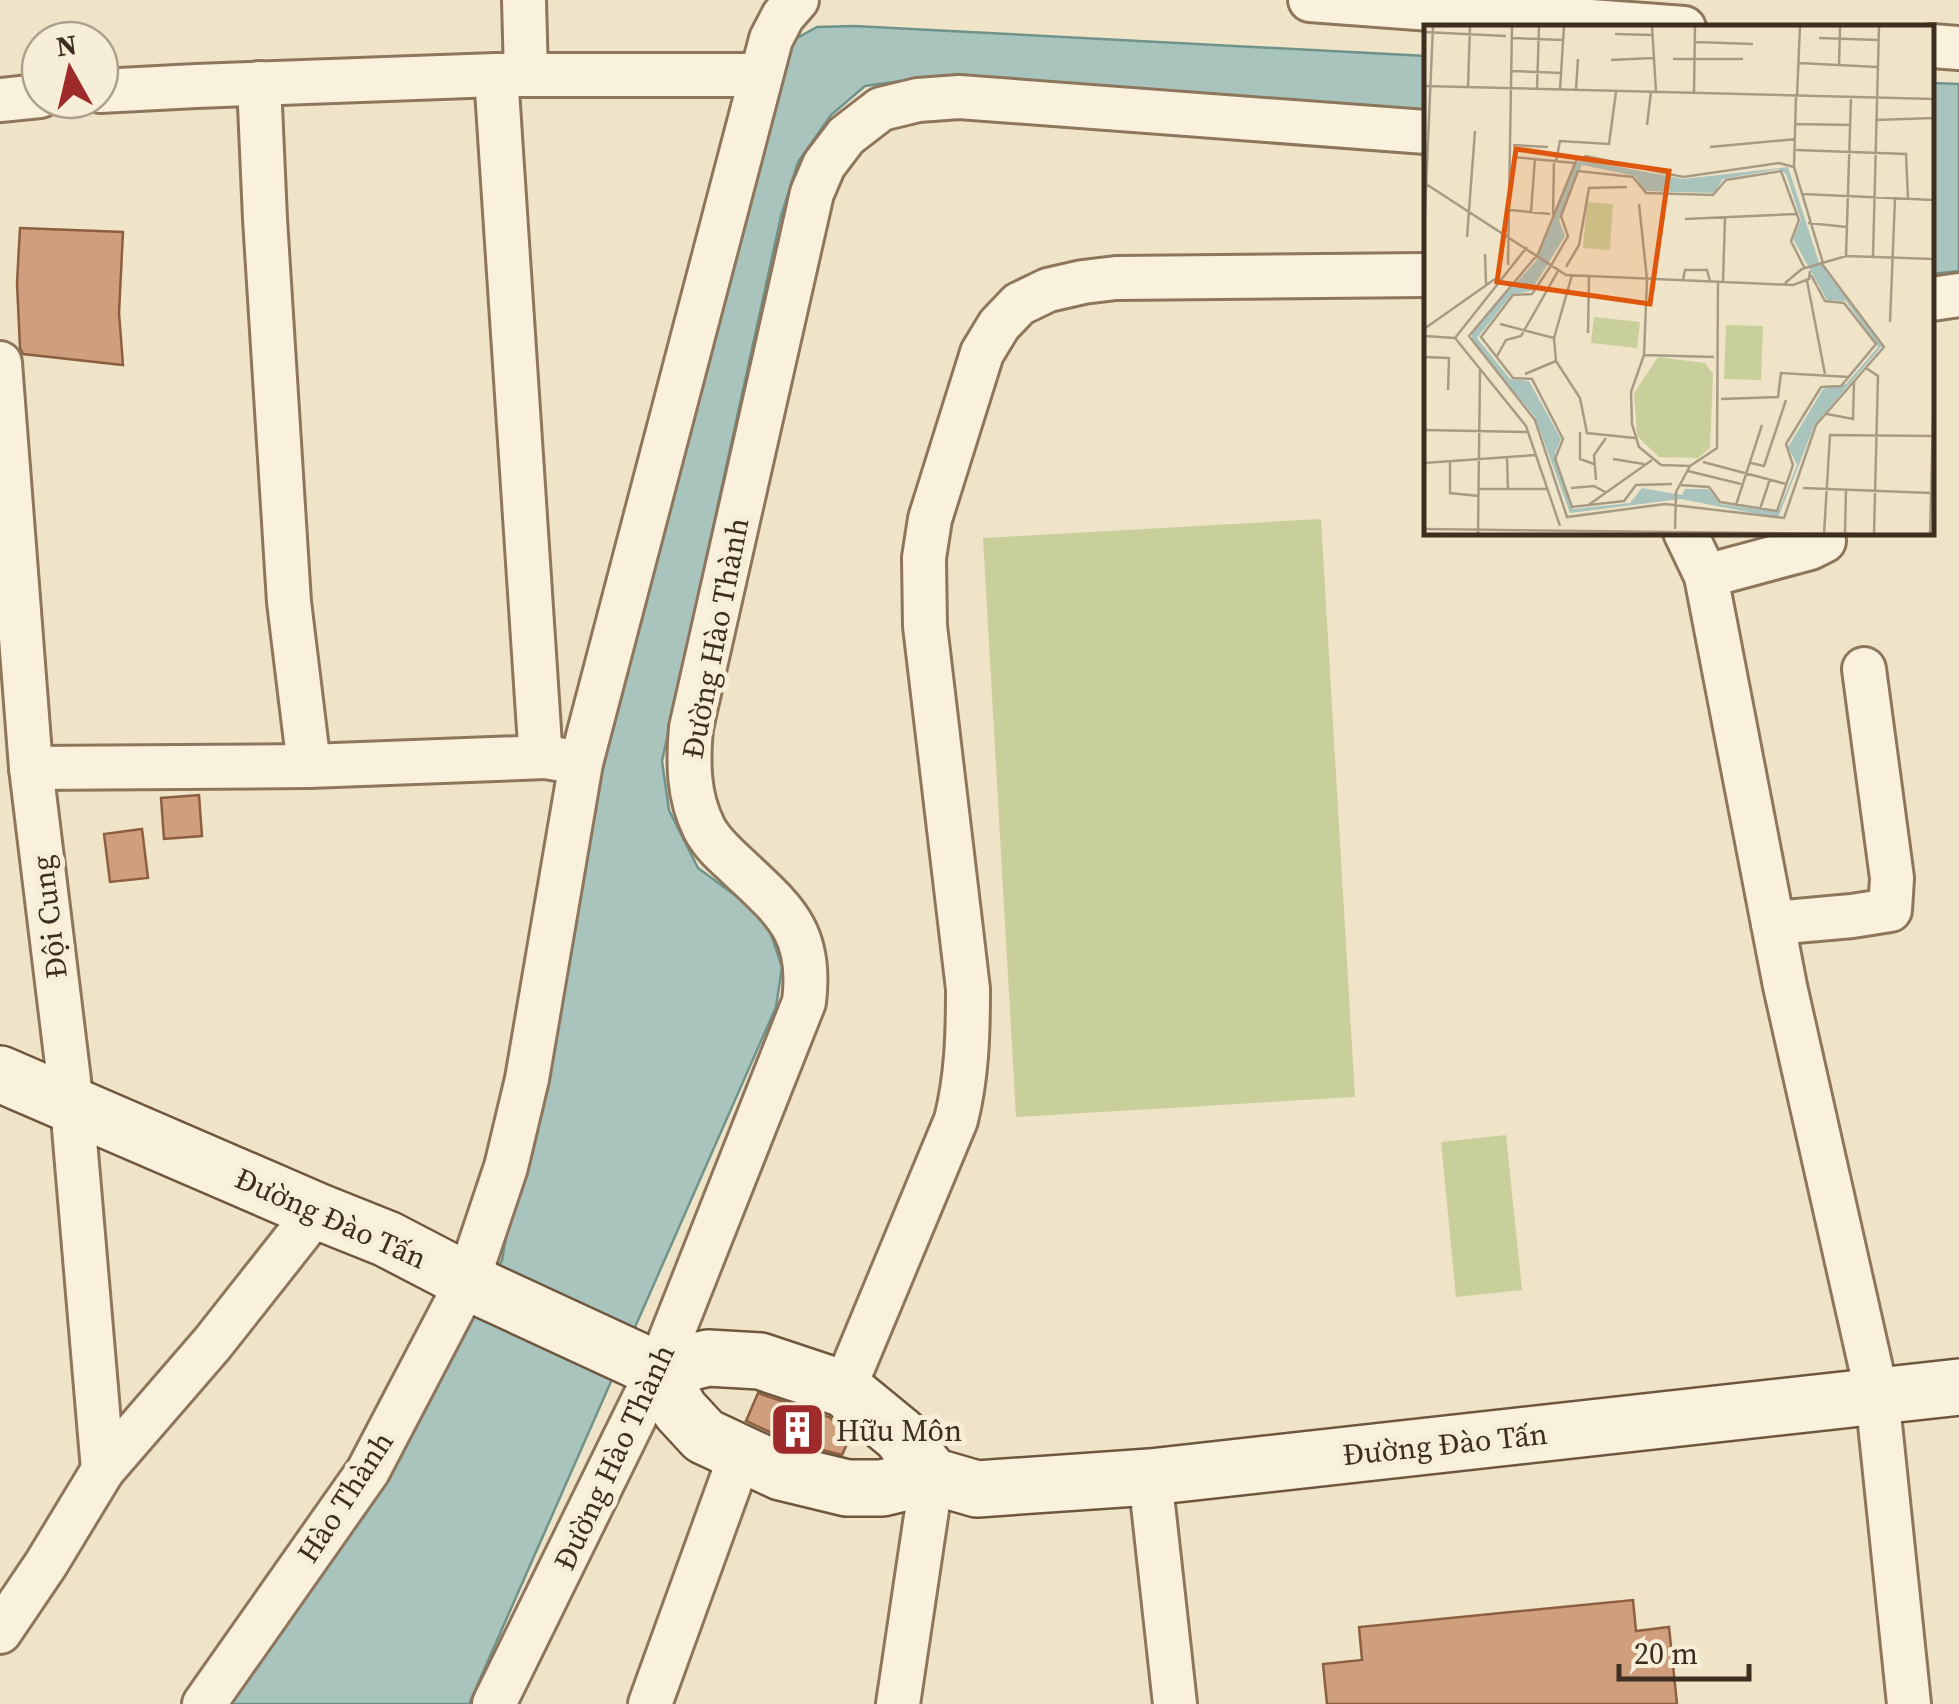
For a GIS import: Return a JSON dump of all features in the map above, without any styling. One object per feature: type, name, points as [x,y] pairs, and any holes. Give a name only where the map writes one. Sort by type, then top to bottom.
[{"type":"street","points":[[524,0],[511,75],[540,746],[564,760]]},
{"type":"street","points":[[564,760],[772,38],[798,0]]},
{"type":"street","points":[[1310,0],[1644,25]]},
{"type":"street","points":[[1934,46],[1959,48]]},
{"type":"street","points":[[120,91],[511,75],[762,75]]},
{"type":"street","points":[[259,83],[289,602],[309,766]]},
{"type":"street","name":"Đường Hào Thành","points":[[494,1704],[648,1365],[804,1002],[806,962],[794,925],[784,910],[716,846],[704,828],[688,776],[688,754],[812,193],[824,165],[846,136],[881,109],[918,100],[959,97],[1424,132]]},
{"type":"street","points":[[844,1389],[956,1120],[964,1087],[968,989],[923,592],[930,519],[982,353],[998,325],[1019,304],[1048,290],[1082,282],[1116,278],[1424,275]]},
{"type":"street","points":[[1934,298],[1959,296]]},
{"type":"street","name":"Đội Cung","points":[[0,363],[31,768],[72,1106],[103,1470]]},
{"type":"street","points":[[1686,535],[1706,576],[1773,922],[1877,1396],[1909,1704]]},
{"type":"street","points":[[1706,576],[1824,541]]},
{"type":"street","points":[[1773,922],[1890,910],[1892,878],[1864,669]]},
{"type":"street","points":[[31,768],[564,760]]},
{"type":"street","name":"Hào Thành","points":[[204,1704],[368,1471],[476,1285],[526,1079],[564,760]]},
{"type":"street","name":"Đường Đào Tấn","points":[[0,1074],[387,1238],[476,1285],[648,1365],[704,1436],[781,1472],[847,1488],[882,1488],[932,1476],[977,1490],[1150,1477],[1959,1387]]},
{"type":"street","points":[[0,1632],[103,1470],[212,1344],[317,1211]]},
{"type":"street","points":[[648,1365],[708,1358],[760,1360],[844,1389],[900,1436],[932,1476],[898,1704]]},
{"type":"street","points":[[650,1704],[741,1453]]},
{"type":"street","points":[[1150,1477],[1176,1704]]},
{"type":"green space","points":[[1321,519],[1355,1097],[1016,1117],[983,538]]},
{"type":"green space","points":[[1506,1135],[1522,1290],[1456,1297],[1441,1142]]},
{"type":"water","points":[[817,27],[1424,56],[1424,118],[916,79],[865,86],[831,115],[798,162],[781,216],[662,761],[669,810],[698,868],[751,907],[771,934],[782,967],[776,1007],[469,1704],[218,1704],[449,1365],[502,1260],[525,1129],[600,769],[786,44]]},
{"type":"water","points":[[1934,83],[1959,84],[1959,271],[1934,274]]},
{"type":"building","points":[[20,228],[123,232],[119,313],[123,365],[23,354],[17,283]]},
{"type":"building","points":[[199,795],[202,836],[164,839],[161,798]]},
{"type":"building","points":[[142,829],[148,878],[110,882],[104,834]]},
{"type":"building","name":"Hữu Môn","points":[[758,1393],[829,1417],[851,1435],[842,1455],[791,1442],[746,1421]]},
{"type":"building","points":[[1633,1600],[1636,1631],[1669,1627],[1677,1704],[1327,1704],[1323,1664],[1362,1660],[1359,1627]]},
{"type":"place","name":"Hữu Môn","points":[[797,1430]]}]
